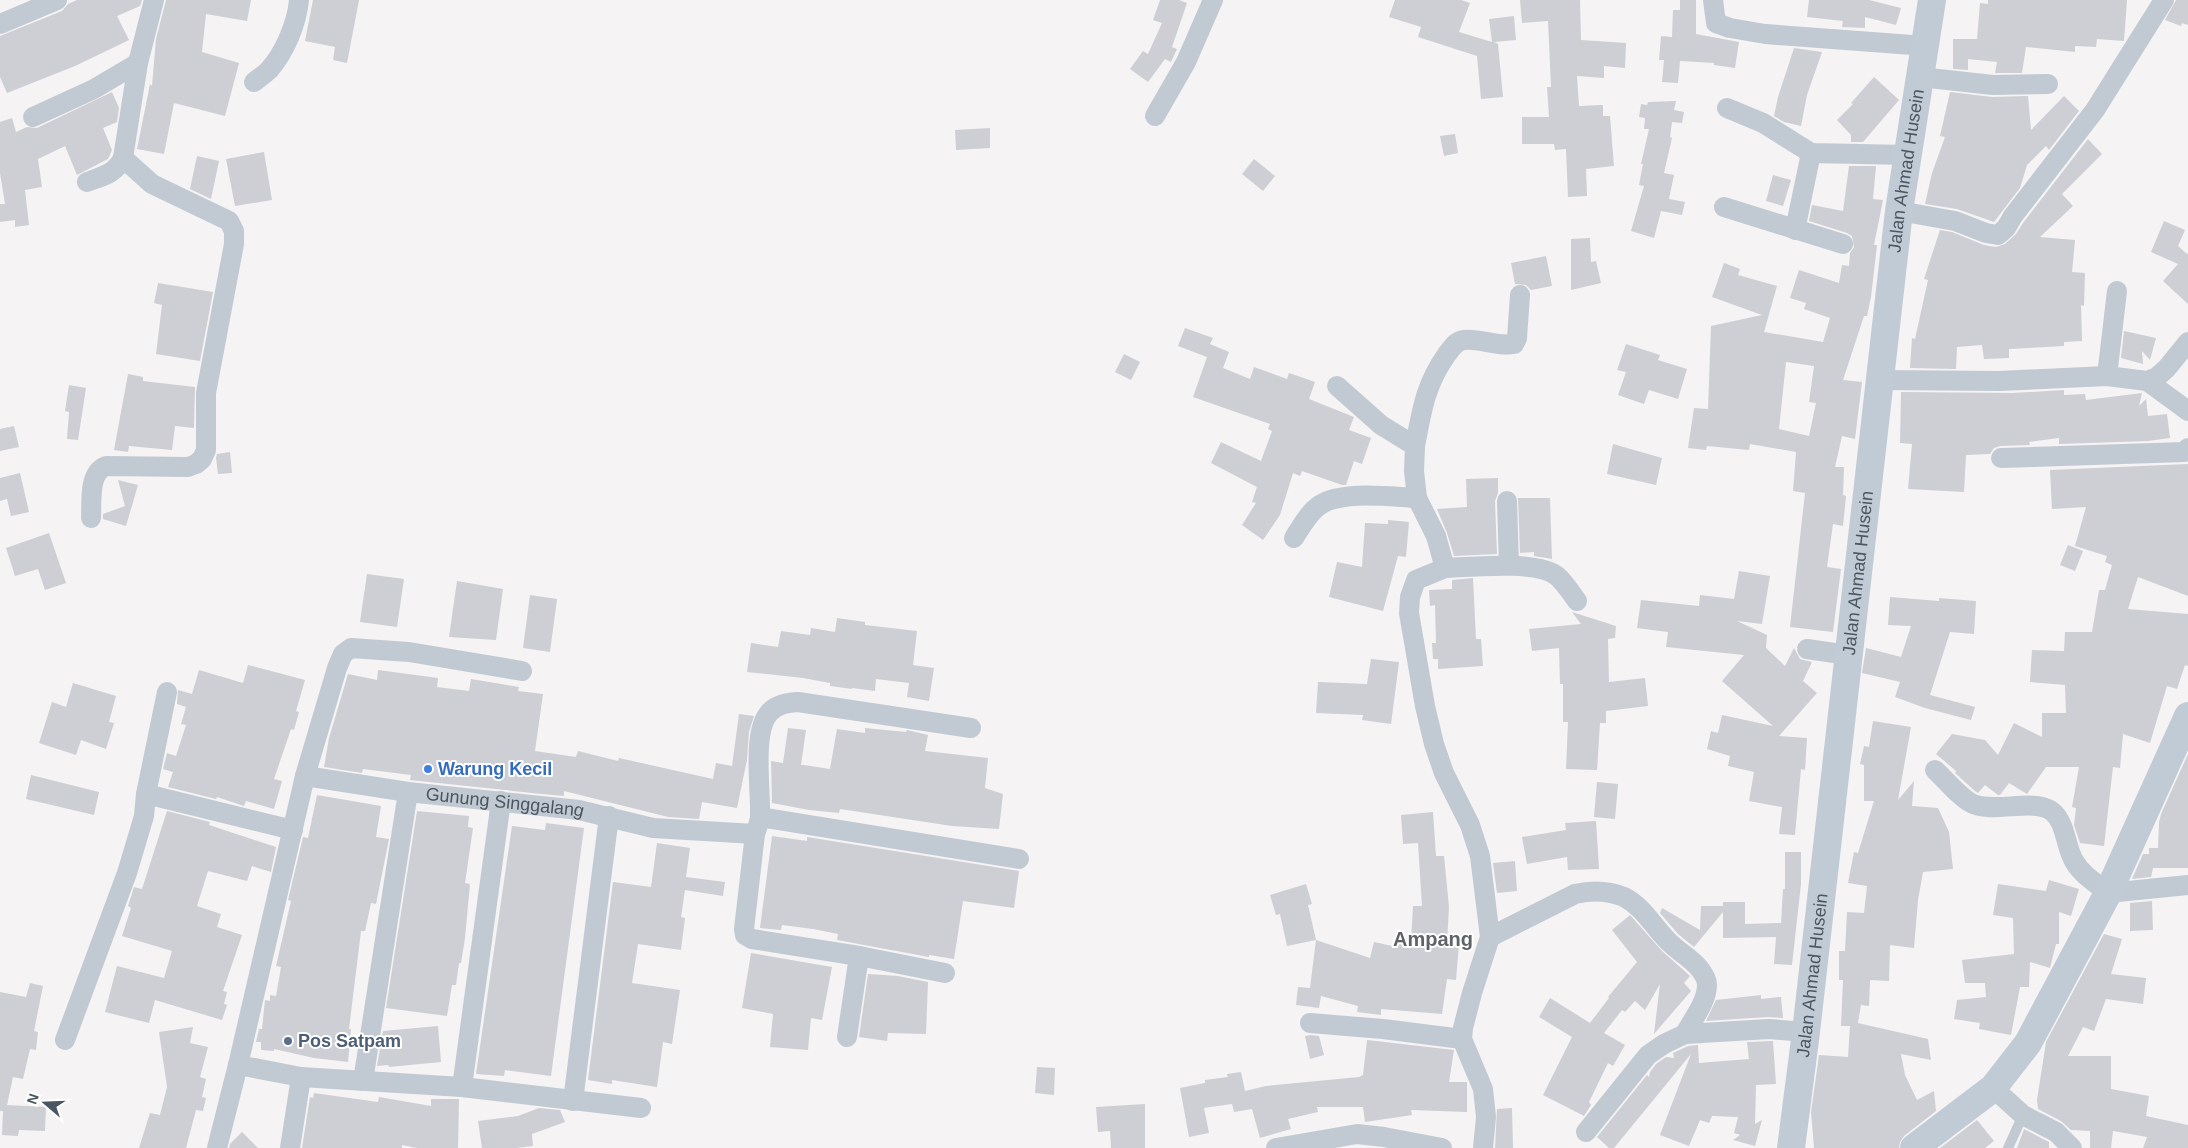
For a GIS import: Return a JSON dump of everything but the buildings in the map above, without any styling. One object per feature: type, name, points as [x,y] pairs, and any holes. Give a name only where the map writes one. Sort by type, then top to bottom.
[{"type":"main road","name":"Jalan Ahmad Husein","points":[[1790,1148],[1806,1032],[1899,210],[1932,0]]},
{"type":"main road","points":[[1914,1148],[1993,1088],[2028,1042],[2108,893],[2188,716]]},
{"type":"street","points":[[0,24],[57,0]]},
{"type":"street","points":[[87,182],[111,174],[120,166],[124,158],[138,63],[154,0]]},
{"type":"street","points":[[254,82],[269,71],[284,47],[298,10],[299,0]]},
{"type":"street","points":[[1155,116],[1186,62],[1213,0]]},
{"type":"street","points":[[1714,0],[1716,23],[1730,28],[1765,34],[1926,46]]},
{"type":"street","points":[[1899,210],[1955,221],[1986,233],[1998,235],[2006,228],[2013,216],[2095,110],[2164,0]]},
{"type":"street","points":[[33,117],[94,89],[138,63]]},
{"type":"street","points":[[1920,77],[1993,85],[2048,84]]},
{"type":"street","points":[[1727,108],[1763,122],[1812,153],[1908,155]]},
{"type":"street","points":[[1795,230],[1812,153]]},
{"type":"street","points":[[91,518],[94,477],[102,468],[106,466],[188,467],[202,459],[206,450],[206,393],[234,244],[234,231],[229,221],[152,184],[124,158]]},
{"type":"street","points":[[1724,207],[1843,244]]},
{"type":"street","points":[[2107,376],[2117,291]]},
{"type":"street","points":[[1445,568],[1436,536],[1417,498],[1414,471],[1416,446],[1425,397],[1436,369],[1457,342],[1465,340],[1506,346],[1514,344],[1517,338],[1520,295]]},
{"type":"street","points":[[1880,380],[1999,381],[2107,376],[2147,381],[2157,377],[2167,368],[2188,342]]},
{"type":"street","points":[[2147,381],[2188,411]]},
{"type":"street","points":[[1337,386],[1381,425],[1416,446]]},
{"type":"street","points":[[2001,458],[2184,452],[2188,448]]},
{"type":"street","points":[[1294,538],[1308,517],[1319,505],[1327,502],[1347,497],[1417,498]]},
{"type":"street","points":[[1507,501],[1509,565]]},
{"type":"street","points":[[1483,1148],[1486,1117],[1483,1089],[1462,1039],[1472,993],[1490,937],[1480,856],[1470,825],[1444,772],[1434,744],[1412,636],[1410,597],[1416,580],[1445,568],[1509,565],[1540,569],[1557,576],[1577,601]]},
{"type":"street","points":[[217,1148],[305,776],[337,668],[344,654],[351,648],[357,647],[409,652],[522,671]]},
{"type":"street","points":[[1807,649],[1848,654]]},
{"type":"street","points":[[64,1040],[126,873],[144,816],[146,794],[167,692]]},
{"type":"street","points":[[945,973],[859,956],[782,945],[752,939],[745,935],[744,929],[757,826],[758,766],[761,734],[769,713],[782,704],[798,702],[971,728]]},
{"type":"street","points":[[1935,770],[1971,803],[1991,807],[2039,807],[2049,810],[2062,824],[2069,852],[2082,873],[2108,893],[2188,885]]},
{"type":"street","name":"Gunung Singgalang","points":[[305,776],[408,792],[578,810],[654,828],[757,826],[1019,859]]},
{"type":"street","points":[[364,1081],[408,792]]},
{"type":"street","points":[[146,794],[293,830]]},
{"type":"street","points":[[462,1087],[501,801]]},
{"type":"street","points":[[573,1101],[609,816]]},
{"type":"street","points":[[1490,937],[1575,894],[1601,891],[1622,896],[1642,910],[1670,943],[1697,965],[1704,974],[1707,985],[1704,999],[1685,1034]]},
{"type":"street","points":[[848,1037],[859,956]]},
{"type":"street","points":[[1310,1023],[1382,1029],[1462,1039]]},
{"type":"street","points":[[1586,1132],[1648,1055],[1664,1044],[1685,1034],[1769,1029],[1806,1032]]},
{"type":"street","points":[[238,1065],[301,1077],[462,1087],[641,1108]]},
{"type":"street","points":[[290,1148],[301,1077]]},
{"type":"street","points":[[1993,1088],[2023,1115],[2056,1132],[2072,1148]]},
{"type":"street","points":[[1276,1148],[1357,1134],[1442,1148]]},
{"type":"lane","points":[[2008,1148],[2023,1115]]},
{"type":"place","name":"Warung Kecil","points":[[428,769]]},
{"type":"place","name":"Pos Satpam","points":[[288,1041]]},
{"type":"district","name":"Ampang","points":[[1433,939]]}]
